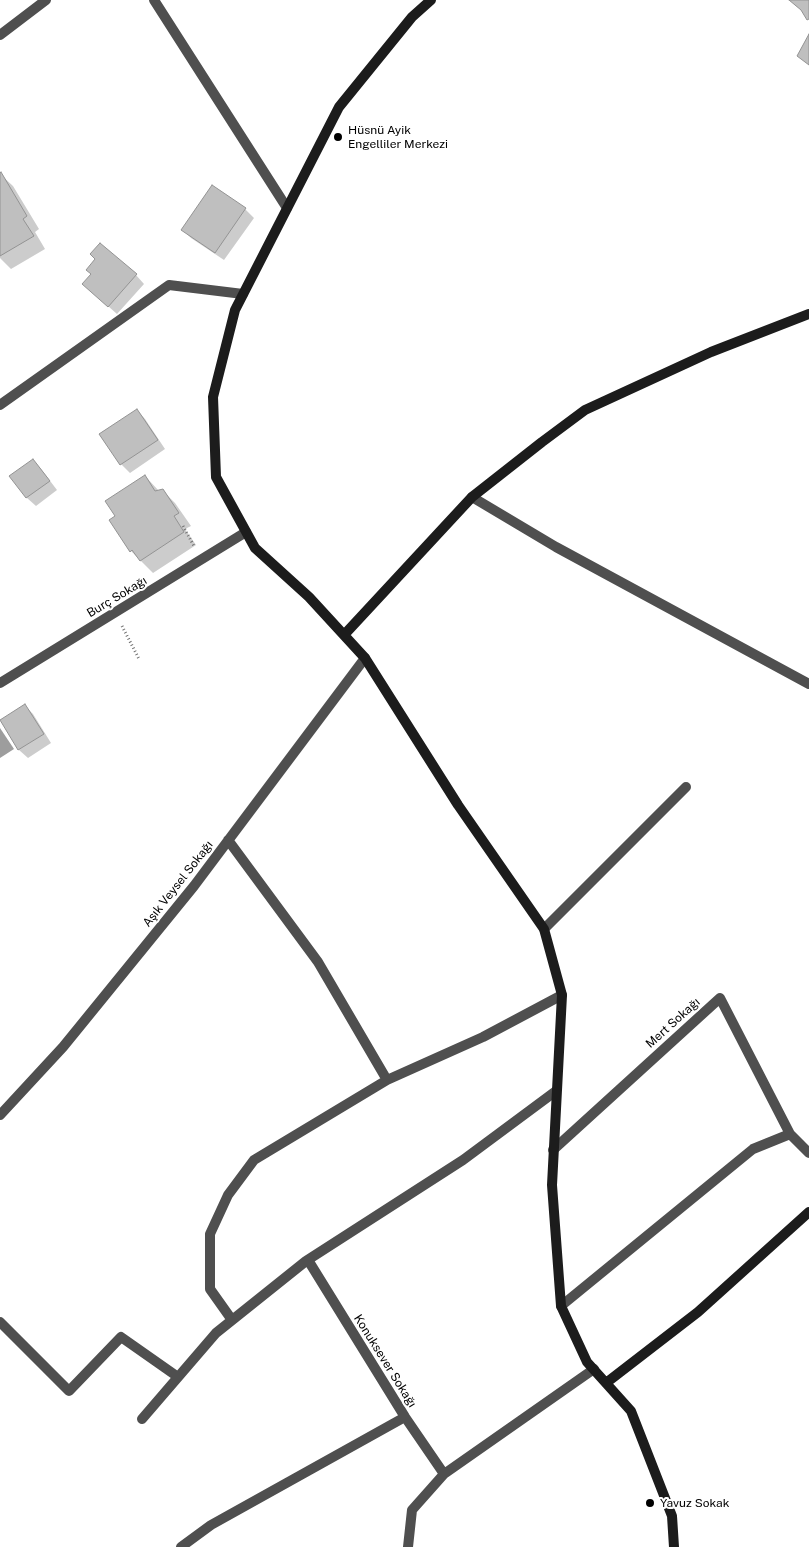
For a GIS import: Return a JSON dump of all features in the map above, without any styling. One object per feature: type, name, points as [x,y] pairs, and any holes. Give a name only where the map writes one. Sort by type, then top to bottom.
[{"type":"main road","points":[[431,0],[412,17],[339,107],[235,310],[213,397],[216,477],[255,548],[309,597],[365,658],[458,805],[544,929],[562,995],[552,1185],[561,1306],[588,1362],[631,1411],[672,1516],[674,1547]]},
{"type":"main road","points":[[344,635],[472,497],[585,410],[711,352],[809,314]]},
{"type":"main road","points":[[606,1383],[698,1312],[809,1212]]},
{"type":"street","points":[[0,35],[46,0]]},
{"type":"street","points":[[154,0],[287,208]]},
{"type":"street","points":[[0,404],[169,285],[243,294]]},
{"type":"street","points":[[472,497],[580,560],[809,684]]},
{"type":"street","name":"Burç Sokağı","points":[[0,683],[246,532]]},
{"type":"street","name":"Aşık Veysel Sokağı","points":[[0,1115],[63,1047],[194,886],[365,658]]},
{"type":"street","points":[[544,929],[686,787]]},
{"type":"street","points":[[228,840],[318,962],[388,1080]]},
{"type":"street","points":[[232,1320],[210,1289],[210,1234],[228,1195],[254,1160],[388,1080],[484,1038],[562,995]]},
{"type":"street","name":"Mert Sokağı","points":[[553,1150],[720,998],[790,1134],[809,1153]]},
{"type":"street","points":[[142,1419],[216,1333],[232,1320],[308,1260],[462,1160],[556,1090]]},
{"type":"street","points":[[561,1306],[753,1150],[790,1134]]},
{"type":"street","name":"Konuksever Sokağı","points":[[308,1260],[444,1474]]},
{"type":"street","points":[[0,1322],[69,1391],[121,1337],[178,1377]]},
{"type":"street","points":[[408,1547],[412,1510],[444,1474],[594,1369]]},
{"type":"street","points":[[182,1547],[211,1525],[406,1417]]},
{"type":"path","points":[[115,612],[139,659]]},
{"type":"shaded area","points":[[0,728],[14,749],[0,758]]},
{"type":"building","points":[[789,0],[809,0],[809,19],[807,20],[801,10]]},
{"type":"building","points":[[809,34],[809,65],[797,56]]},
{"type":"building","points":[[0,173],[27,216],[23,219],[34,236],[0,256]]},
{"type":"building","points":[[212,185],[246,208],[215,253],[181,230]]},
{"type":"building","points":[[100,243],[137,274],[108,307],[82,284],[91,274],[86,270],[95,259],[90,254]]},
{"type":"building","points":[[137,409],[158,440],[120,465],[99,434]]},
{"type":"building","points":[[33,459],[50,481],[26,498],[9,476]]},
{"type":"building","points":[[145,475],[155,491],[163,489],[179,513],[174,516],[184,532],[140,561],[132,550],[130,552],[109,520],[115,516],[105,501]]},
{"type":"building","points":[[25,704],[44,734],[18,750],[0,720]]},
{"type":"place","name":"Hüsnü Ayik Engelliler Merkezi","points":[[338,137]]},
{"type":"place","name":"Yavuz Sokak","points":[[650,1503]]}]
